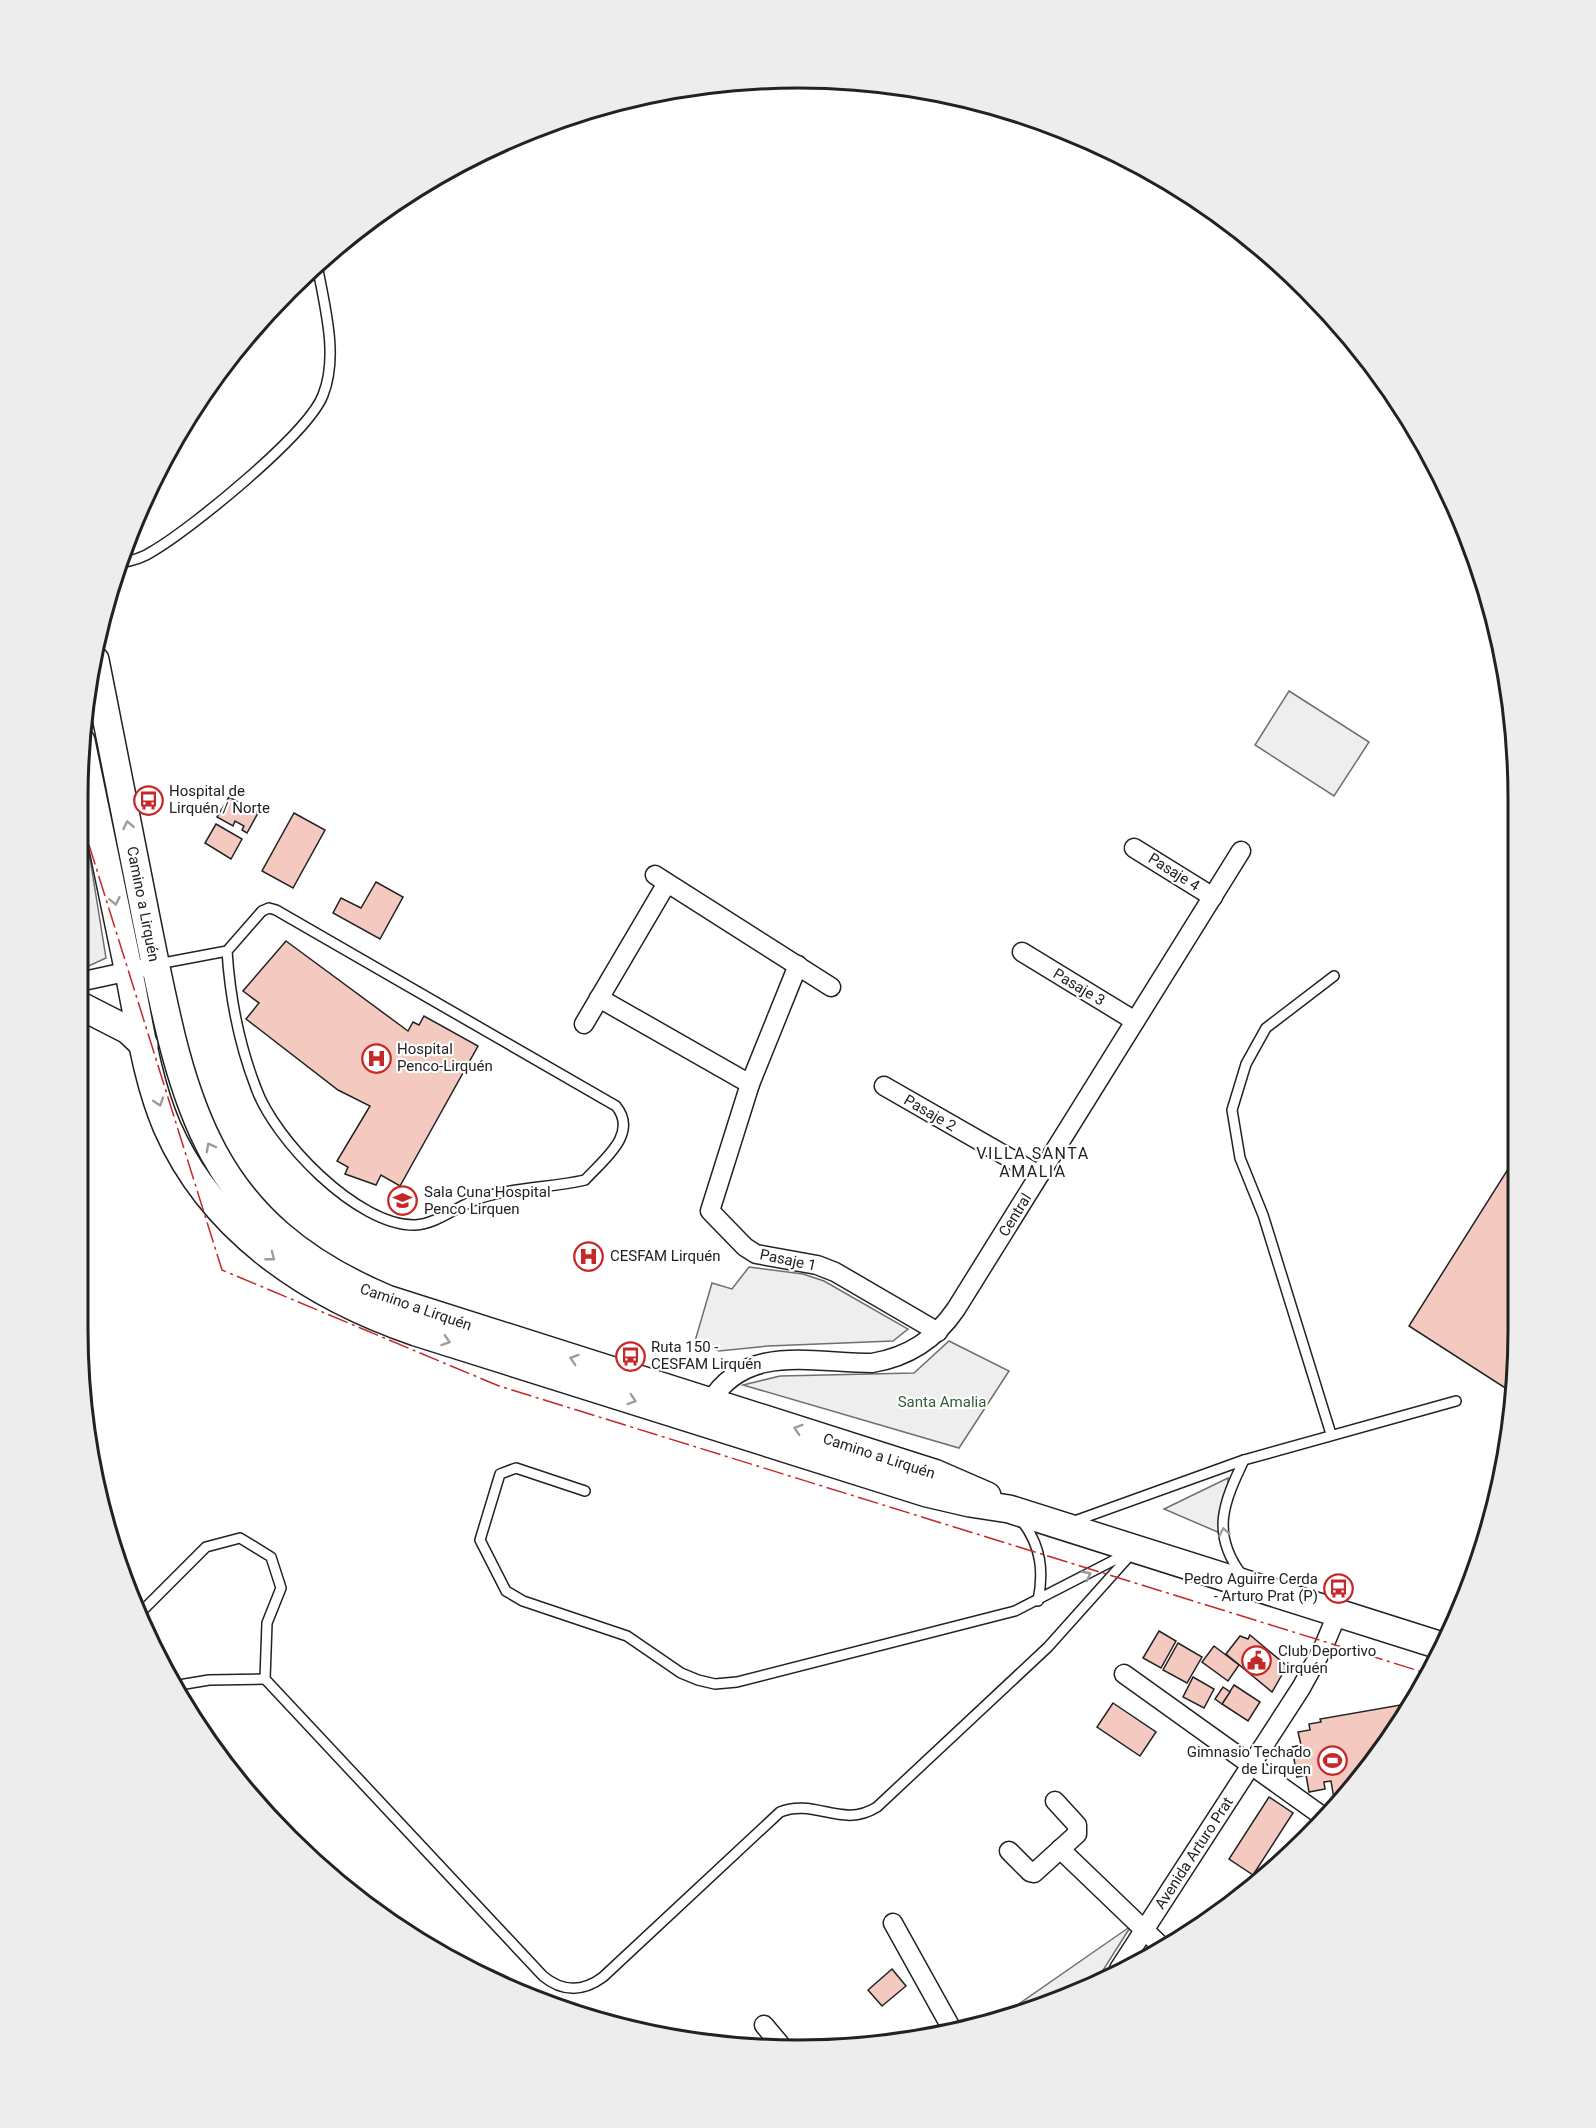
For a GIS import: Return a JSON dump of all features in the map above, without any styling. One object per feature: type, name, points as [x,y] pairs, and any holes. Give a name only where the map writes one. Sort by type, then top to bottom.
[{"type":"main road","name":"Camino a Lirquén","points":[[99,682],[156,965],[181,1075],[199,1127],[220,1167],[241,1197],[288,1242],[336,1276],[387,1299],[934,1473],[1009,1509]]},
{"type":"main road","name":"Camino a Lirquén","points":[[89,779],[144,1045],[157,1098],[167,1126],[195,1178],[234,1225],[257,1246],[306,1282],[384,1321],[416,1332],[927,1493],[1009,1509],[1434,1643]]},
{"type":"main road","points":[[88,1010],[121,1026],[144,1045]]},
{"type":"street","name":"Pasaje 4","points":[[1134,848],[1213,897]]},
{"type":"street","name":"Central","points":[[710,1402],[727,1379],[749,1366],[773,1361],[872,1363],[886,1361],[914,1350],[938,1332],[956,1309],[1241,850]]},
{"type":"street","points":[[584,1024],[661,879],[831,987]]},
{"type":"street","name":"Pasaje 3","points":[[1022,952],[1135,1021]]},
{"type":"street","points":[[88,980],[156,965]]},
{"type":"street","points":[[599,998],[750,1084],[798,966]]},
{"type":"street","name":"Pasaje 1","points":[[750,1084],[710,1211],[745,1247],[756,1254],[826,1268],[938,1332]]},
{"type":"street","name":"Pasaje 2","points":[[884,1086],[1039,1176]]},
{"type":"street","name":"Avenida Arturo Prat","points":[[1126,1959],[1312,1668],[1338,1612]]},
{"type":"street","points":[[1124,1674],[1318,1813]]},
{"type":"street","points":[[1009,1851],[1032,1873],[1077,1834],[1078,1827],[1055,1801]]},
{"type":"street","points":[[1060,1849],[1157,1942]]},
{"type":"street","points":[[893,1923],[949,2023]]},
{"type":"street","points":[[764,2025],[776,2039]]},
{"type":"lane","points":[[129,562],[152,552],[180,534],[259,467],[312,416],[323,394],[329,370],[329,332],[319,275]]},
{"type":"lane","points":[[156,965],[227,951],[262,911],[269,908],[276,910],[616,1106],[624,1121],[624,1133],[585,1180],[478,1199],[430,1221],[415,1225],[386,1220],[349,1200],[314,1172],[268,1111],[256,1090],[239,1030],[229,984],[227,951]]},
{"type":"lane","points":[[1331,1434],[1263,1215],[1240,1158],[1232,1110],[1246,1064],[1266,1028],[1334,976]]},
{"type":"lane","points":[[1062,1525],[1244,1460],[1456,1401]]},
{"type":"lane","points":[[1244,1460],[1222,1514],[1231,1556],[1249,1584]]},
{"type":"lane","points":[[585,1491],[516,1468],[500,1474],[479,1534],[482,1546],[501,1585],[523,1601],[627,1636],[681,1673],[715,1684],[737,1682],[1014,1611],[1038,1601],[1136,1549]]},
{"type":"lane","points":[[1009,1509],[1028,1530],[1040,1556],[1042,1571],[1038,1601]]},
{"type":"lane","points":[[145,1608],[206,1547],[240,1538],[271,1557],[281,1588],[267,1623],[265,1679],[543,1976],[566,1988],[585,1988],[603,1977],[780,1812],[789,1808],[806,1808],[849,1817],[859,1816],[877,1807],[1048,1647],[1136,1549]]},
{"type":"lane","points":[[184,1684],[209,1680],[265,1679]]},
{"type":"green space","points":[[1289,691],[1369,742],[1334,796],[1255,745]]},
{"type":"green space","points":[[88,846],[106,958],[88,966]]},
{"type":"green space","points":[[749,1267],[803,1274],[824,1281],[908,1329],[893,1341],[768,1346],[719,1351],[695,1341],[712,1283],[732,1289]]},
{"type":"green space","name":"Santa Amalia","points":[[949,1341],[1009,1371],[959,1448],[743,1385],[780,1376],[914,1373]]},
{"type":"green space","points":[[1228,1478],[1227,1536],[1164,1509]]},
{"type":"green space","points":[[1131,1926],[1103,1970],[1018,2004]]},
{"type":"building","points":[[229,797],[258,813],[247,833],[242,830],[244,826],[235,821],[233,826],[217,817]]},
{"type":"building","points":[[294,813],[325,830],[293,888],[262,871]]},
{"type":"building","points":[[216,824],[242,839],[231,859],[205,843]]},
{"type":"building","points":[[376,882],[403,897],[380,939],[333,913],[341,898],[361,908]]},
{"type":"building","points":[[286,941],[408,1031],[413,1022],[419,1025],[424,1016],[478,1046],[400,1186],[381,1175],[376,1185],[345,1174],[348,1167],[337,1161],[370,1106],[338,1090],[246,1019],[259,1003],[243,991]]},
{"type":"building","points":[[1508,1169],[1508,1330],[1505,1388],[1409,1326]]},
{"type":"building","points":[[1159,1631],[1176,1641],[1161,1668],[1143,1658]]},
{"type":"building","name":"Club Deportivo Lirquén","points":[[1250,1635],[1287,1666],[1272,1692],[1226,1654],[1240,1636],[1248,1639]]},
{"type":"building","points":[[1178,1643],[1202,1657],[1187,1683],[1163,1670]]},
{"type":"building","points":[[1214,1646],[1239,1665],[1228,1681],[1202,1662]]},
{"type":"building","points":[[1193,1677],[1214,1689],[1204,1708],[1183,1697]]},
{"type":"building","points":[[1234,1685],[1260,1702],[1248,1721],[1222,1704]]},
{"type":"building","points":[[1223,1687],[1230,1692],[1222,1704],[1215,1699]]},
{"type":"building","points":[[1113,1703],[1156,1732],[1140,1756],[1097,1727]]},
{"type":"building","name":"Gimnasio Techado de Lirquen","points":[[1400,1705],[1361,1762],[1333,1795],[1331,1781],[1324,1782],[1325,1789],[1309,1792],[1306,1775],[1297,1777],[1292,1747],[1301,1745],[1298,1732],[1310,1730],[1309,1724],[1321,1722],[1320,1719]]},
{"type":"building","points":[[1269,1797],[1293,1813],[1252,1874],[1229,1859]]},
{"type":"building","points":[[892,1969],[906,1986],[882,2006],[868,1990]]},
{"type":"power","points":[[88,842],[222,1270],[499,1386],[1419,1671]]},
{"type":"place","name":"Hospital de Lirquén / Norte","points":[[148,800]]},
{"type":"place","name":"Hospital Penco-Lirquén","points":[[376,1058]]},
{"type":"place","name":"Sala Cuna Hospital Penco Lirquen","points":[[403,1201]]},
{"type":"place","name":"CESFAM Lirquén","points":[[589,1256]]},
{"type":"place","name":"Ruta 150 - CESFAM Lirquén","points":[[630,1356]]},
{"type":"place","name":"Pedro Aguirre Cerda - Arturo Prat (P)","points":[[1339,1588]]},
{"type":"place","name":"Club Deportivo Lirquén","points":[[1257,1660]]},
{"type":"place","name":"Gimnasio Techado de Lirquen","points":[[1332,1761]]},
{"type":"district","name":"VILLA SANTA AMALIA","points":[[1033,1162]]}]
